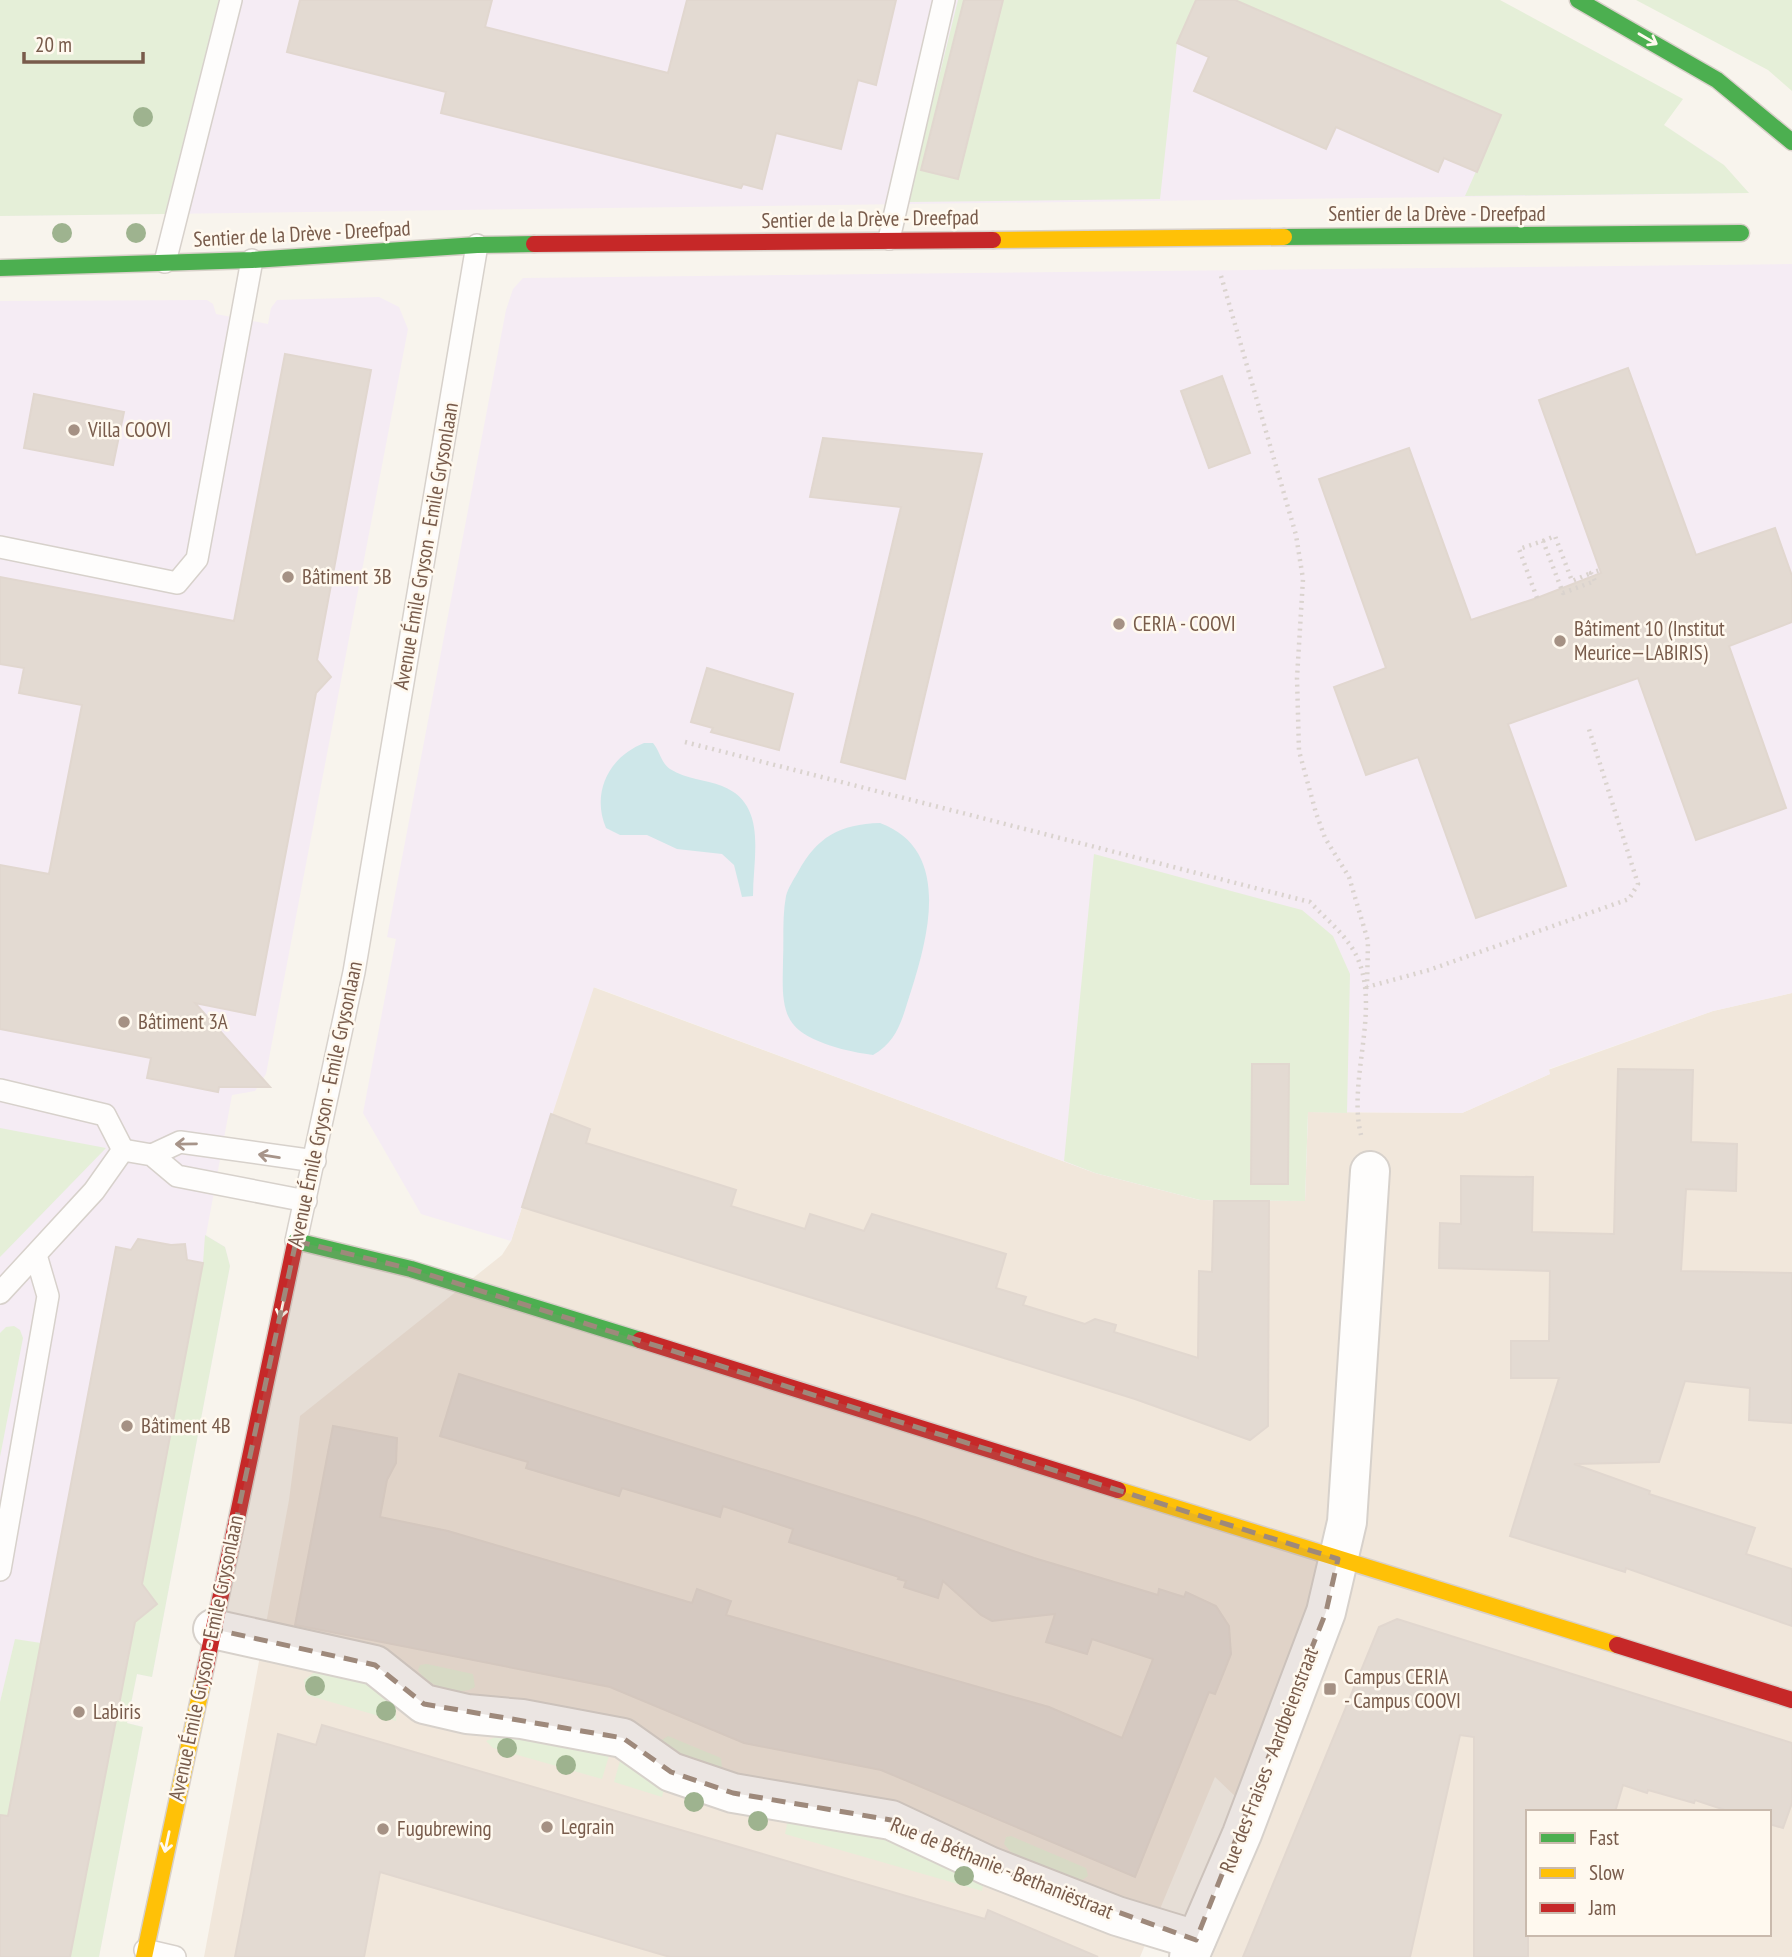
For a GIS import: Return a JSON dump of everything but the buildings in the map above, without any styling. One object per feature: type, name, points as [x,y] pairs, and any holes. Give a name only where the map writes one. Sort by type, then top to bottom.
[{"type":"main road","points":[[1578,0],[1717,80],[1792,142]]},
{"type":"main road","name":"Sentier de la Drève - Dreefpad","points":[[0,268],[252,260],[477,245],[1741,233]]},
{"type":"main road","points":[[296,1241],[411,1269],[1792,1700]]},
{"type":"main road","name":"Avenue Émile Gryson - Emile Grysonlaan","points":[[144,1953],[296,1241]]},
{"type":"street","name":"Rue des Fraises - Aardbeienstraat","points":[[1193,1948],[1242,1834],[1317,1639],[1347,1522],[1370,1171]]},
{"type":"street","name":"Rue de Béthanie - Bethaniëstraat","points":[[213,1629],[375,1665],[424,1704],[467,1714],[522,1718],[623,1738],[671,1772],[733,1793],[891,1820],[989,1867],[1193,1948]]},
{"type":"lane","points":[[165,262],[231,0]]},
{"type":"lane","points":[[889,239],[944,0]]},
{"type":"lane","name":"Avenue Émile Gryson - Emile Grysonlaan","points":[[296,1241],[356,958],[477,245]]},
{"type":"lane","points":[[0,547],[177,583],[197,559],[252,260]]},
{"type":"lane","points":[[0,1090],[105,1115],[123,1150]]},
{"type":"lane","points":[[152,1155],[180,1142],[315,1161]]},
{"type":"lane","points":[[123,1150],[152,1155],[177,1176],[306,1201]]},
{"type":"lane","points":[[0,1293],[94,1191],[123,1150]]},
{"type":"lane","points":[[0,1570],[48,1296],[36,1255]]},
{"type":"lane","points":[[144,1953],[175,1957]]},
{"type":"path","points":[[1210,237],[1296,535],[1303,579],[1297,678],[1299,751],[1325,838],[1349,877],[1368,941],[1367,987],[1355,1112]]},
{"type":"path","points":[[1537,598],[1519,549],[1555,536],[1573,581],[1600,570]]},
{"type":"path","points":[[1543,541],[1563,593],[1595,581],[1591,573]]},
{"type":"path","points":[[1367,987],[1429,970],[1629,900],[1638,884],[1588,726]]},
{"type":"path","points":[[685,742],[1310,902],[1352,946],[1367,987]]},
{"type":"highlighted area","points":[[296,1241],[411,1269],[1338,1559],[1326,1612],[1196,1940],[989,1866],[891,1820],[733,1793],[671,1772],[623,1738],[424,1704],[375,1665],[213,1629]]},
{"type":"shaded area","points":[[0,0],[1382,0],[1712,156],[1749,193],[0,216]]},
{"type":"shaded area","name":"CERIA - COOVI","points":[[1792,264],[1792,993],[1713,1011],[1549,1069],[1550,1074],[1462,1113],[1308,1112],[1305,1201],[1200,1200],[1095,1173],[594,987],[511,1241],[421,1214],[363,1113],[396,939],[387,937],[506,310],[513,289],[523,278]]},
{"type":"shaded area","points":[[379,297],[399,307],[408,329],[266,1074],[255,1091],[232,1095],[206,1235],[225,1247],[230,1266],[152,1677],[137,1674],[127,1723],[143,1727],[99,1957],[0,1957],[0,301],[207,300],[213,304],[216,314],[268,324],[271,308],[277,300]]},
{"type":"shaded area","points":[[593,987],[1095,1173],[1200,1200],[1305,1201],[1308,1112],[1462,1113],[1550,1074],[1548,1070],[1713,1011],[1792,993],[1792,1957],[1212,1957],[1262,1822],[1215,1777],[1140,1957],[204,1957],[289,1500],[300,1416],[502,1255],[511,1241]]},
{"type":"green space","points":[[0,0],[219,0],[165,214],[0,216]]},
{"type":"green space","points":[[958,0],[1196,0],[1177,43],[1160,199],[908,202]]},
{"type":"green space","points":[[1235,0],[1500,0],[1683,99],[1664,125],[1724,165],[1749,193],[1465,196],[1501,115]]},
{"type":"green space","points":[[1636,0],[1792,0],[1792,91],[1768,70]]},
{"type":"green space","points":[[1094,854],[1302,910],[1333,936],[1350,974],[1347,1113],[1308,1112],[1305,1201],[1200,1200],[1095,1173],[1064,1161]]},
{"type":"green space","points":[[0,1128],[106,1148],[0,1257]]},
{"type":"green space","points":[[205,1235],[225,1247],[230,1266],[152,1677],[137,1674],[127,1723],[143,1727],[99,1957],[70,1957],[203,1263]]},
{"type":"green space","points":[[14,1326],[20,1330],[23,1338],[0,1457],[0,1333],[6,1327]]},
{"type":"green space","points":[[15,1639],[41,1643],[8,1816],[0,1815],[0,1702]]},
{"type":"green space","points":[[427,1664],[473,1674],[475,1687],[460,1691],[444,1689],[422,1676],[418,1670],[420,1665]]},
{"type":"green space","points":[[316,1671],[367,1678],[395,1703],[396,1721],[307,1695],[304,1680]]},
{"type":"green space","points":[[500,1735],[611,1749],[602,1779],[493,1748],[486,1741]]},
{"type":"green space","points":[[668,1736],[721,1758],[722,1768],[716,1770],[662,1747],[662,1740]]},
{"type":"green space","points":[[622,1754],[664,1789],[662,1797],[614,1782]]},
{"type":"green space","points":[[788,1820],[860,1826],[984,1881],[982,1891],[785,1834]]},
{"type":"green space","points":[[1011,1836],[1086,1868],[1088,1876],[1079,1882],[1016,1858],[1004,1844],[1006,1837]]},
{"type":"water","points":[[644,743],[653,743],[670,769],[722,786],[737,794],[746,805],[755,833],[753,896],[742,897],[734,865],[722,854],[677,849],[647,835],[620,835],[606,828],[601,802],[606,777],[621,757]]},
{"type":"water","points":[[880,823],[902,835],[917,852],[926,872],[929,895],[924,943],[903,1017],[889,1042],[873,1055],[819,1041],[793,1024],[786,1010],[783,994],[784,920],[788,890],[813,850],[841,830]]},
{"type":"traffic: fast","points":[[1578,0],[1717,80],[1792,142]]},
{"type":"traffic: fast","points":[[1284,237],[1741,233]]},
{"type":"traffic: fast","points":[[0,268],[252,260],[477,245],[534,244]]},
{"type":"traffic: fast","points":[[295,1244],[296,1241],[411,1269],[640,1340]]},
{"type":"traffic: slow","points":[[993,240],[1284,237]]},
{"type":"traffic: slow","points":[[1118,1490],[1617,1645]]},
{"type":"traffic: slow","points":[[144,1957],[203,1680]]},
{"type":"traffic: jam","points":[[534,244],[993,240]]},
{"type":"traffic: jam","points":[[203,1680],[295,1244]]},
{"type":"traffic: jam","points":[[640,1340],[1118,1490]]},
{"type":"traffic: jam","points":[[1617,1645],[1792,1700]]},
{"type":"place","name":"Villa COOVI","points":[[74,430]]},
{"type":"place","name":"Bâtiment 3B","points":[[288,577]]},
{"type":"place","name":"CERIA - COOVI","points":[[1119,624]]},
{"type":"place","name":"Bâtiment 10 (Institut Meurice—LABIRIS)","points":[[1560,641]]},
{"type":"place","name":"Bâtiment 3A","points":[[124,1022]]},
{"type":"place","name":"Bâtiment 4B","points":[[127,1426]]},
{"type":"place","name":"Campus CERIA - Campus COOVI","points":[[1330,1689]]},
{"type":"place","name":"Labiris","points":[[79,1712]]},
{"type":"place","name":"Legrain","points":[[547,1827]]},
{"type":"place","name":"Fugubrewing","points":[[383,1829]]}]
